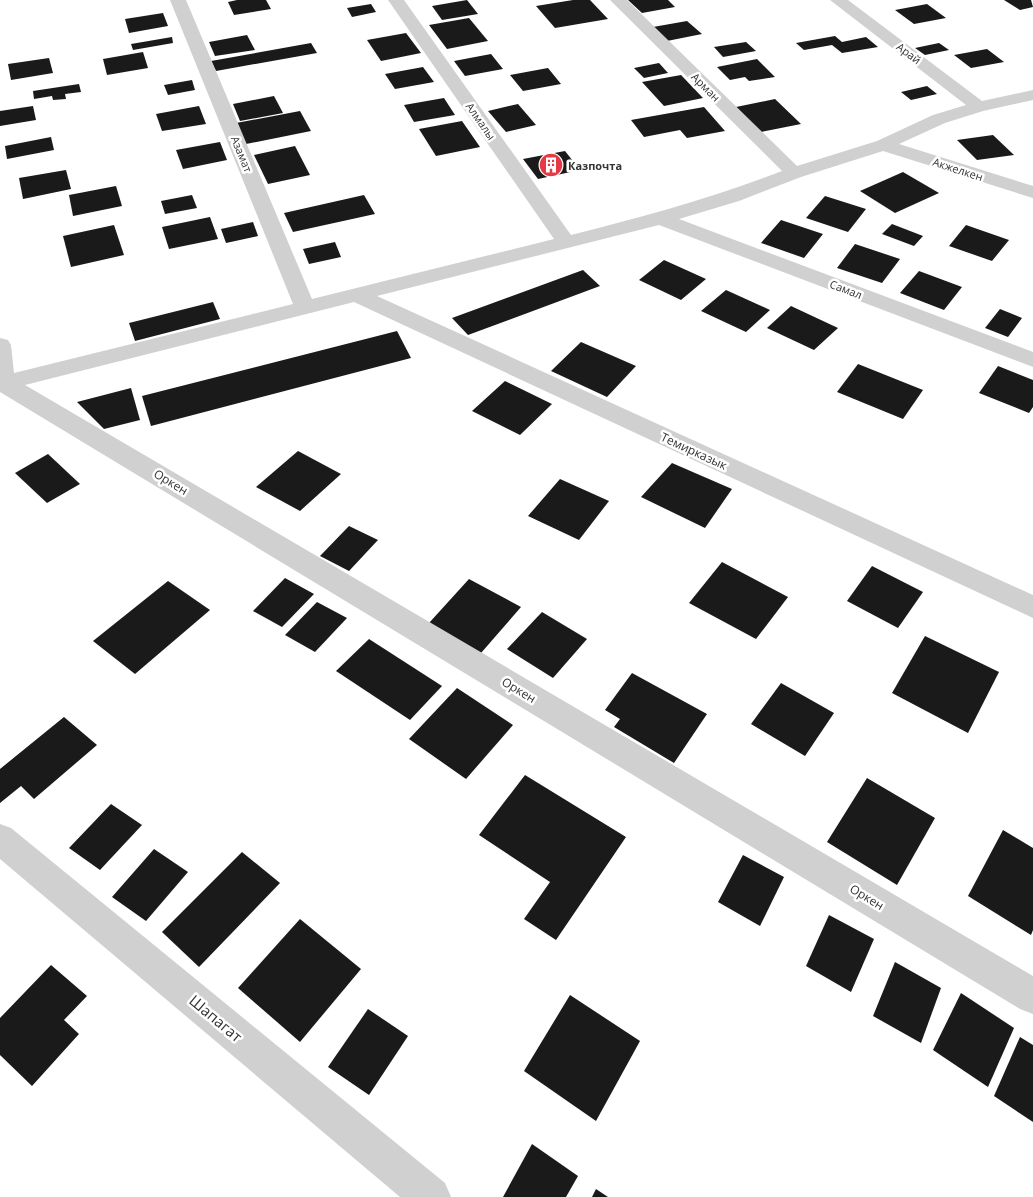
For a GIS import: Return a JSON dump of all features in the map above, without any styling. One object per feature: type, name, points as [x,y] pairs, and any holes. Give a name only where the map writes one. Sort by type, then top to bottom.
[{"type":"street","name":"Азамат","points":[[178,0],[305,308]]},
{"type":"street","name":"Алмалы","points":[[396,0],[566,242]]},
{"type":"street","name":"Арман","points":[[618,0],[794,173]]},
{"type":"street","name":"Арай","points":[[838,0],[979,107]]},
{"type":"street","points":[[0,345],[2,384],[659,218],[732,196],[794,173],[883,145],[939,119],[1033,94]]},
{"type":"street","name":"Акжелкен","points":[[883,145],[1033,192]]},
{"type":"street","name":"Самал","points":[[659,218],[1033,360]]},
{"type":"street","name":"Темирказык","points":[[356,295],[1033,607]]},
{"type":"street","name":"Оркен","points":[[2,384],[1033,996]]},
{"type":"street","name":"Шапагат","points":[[0,839],[431,1197]]},
{"type":"building","points":[[237,0],[266,0],[271,9],[234,15],[228,2]]},
{"type":"building","points":[[467,0],[478,14],[442,20],[432,6]]},
{"type":"building","points":[[573,0],[590,0],[608,19],[555,28],[536,6]]},
{"type":"building","points":[[628,0],[668,0],[675,7],[642,13]]},
{"type":"building","points":[[1004,0],[1031,0],[1033,7],[1020,10]]},
{"type":"building","points":[[371,4],[376,12],[352,17],[347,8]]},
{"type":"building","points":[[927,4],[946,18],[914,24],[895,10]]},
{"type":"building","points":[[163,13],[168,26],[129,33],[125,19]]},
{"type":"building","points":[[469,18],[488,41],[447,49],[429,25]]},
{"type":"building","points":[[687,21],[702,34],[667,41],[653,27]]},
{"type":"building","points":[[406,33],[421,53],[381,61],[367,40]]},
{"type":"building","points":[[247,35],[255,50],[215,56],[209,42]]},
{"type":"building","points":[[835,36],[842,42],[866,37],[878,47],[842,53],[832,45],[804,50],[796,43]]},
{"type":"building","points":[[172,37],[173,43],[133,50],[131,44]]},
{"type":"building","points":[[746,42],[756,51],[723,57],[714,47]]},
{"type":"building","points":[[311,43],[317,53],[216,71],[211,61]]},
{"type":"building","points":[[939,43],[949,50],[925,55],[915,48]]},
{"type":"building","points":[[987,49],[1004,62],[971,68],[954,55]]},
{"type":"building","points":[[143,52],[148,68],[107,75],[103,59]]},
{"type":"building","points":[[491,54],[503,69],[465,76],[454,61]]},
{"type":"building","points":[[49,58],[53,73],[11,80],[8,64]]},
{"type":"building","points":[[757,59],[775,77],[749,81],[745,77],[730,80],[717,67]]},
{"type":"building","points":[[659,63],[668,73],[644,78],[634,68]]},
{"type":"building","points":[[423,67],[434,82],[395,89],[385,74]]},
{"type":"building","points":[[548,68],[561,84],[523,91],[510,75]]},
{"type":"building","points":[[681,75],[703,98],[664,106],[642,82]]},
{"type":"building","points":[[192,80],[195,90],[168,95],[164,85]]},
{"type":"building","points":[[79,84],[81,92],[65,94],[66,99],[53,100],[52,96],[34,99],[33,91]]},
{"type":"building","points":[[927,86],[937,94],[911,100],[901,92]]},
{"type":"building","points":[[274,96],[283,113],[240,121],[233,104]]},
{"type":"building","points":[[444,98],[455,115],[414,122],[404,105]]},
{"type":"building","points":[[775,99],[801,124],[761,132],[736,107]]},
{"type":"building","points":[[518,104],[536,125],[506,132],[488,111]]},
{"type":"building","points":[[33,106],[36,120],[0,126],[0,111]]},
{"type":"building","points":[[199,106],[206,124],[162,131],[156,114]]},
{"type":"building","points":[[704,107],[725,131],[687,138],[680,130],[644,137],[631,120]]},
{"type":"building","points":[[300,111],[311,131],[246,144],[236,123]]},
{"type":"building","points":[[462,121],[480,147],[436,156],[419,129]]},
{"type":"building","points":[[993,135],[1014,155],[977,160],[957,140]]},
{"type":"building","points":[[51,137],[54,150],[7,159],[5,146]]},
{"type":"building","points":[[220,142],[227,160],[183,169],[176,150]]},
{"type":"building","points":[[295,146],[310,175],[268,184],[254,155]]},
{"type":"building","name":"Казпочта","points":[[565,151],[580,170],[538,179],[523,159]]},
{"type":"building","points":[[66,170],[71,189],[23,199],[19,178]]},
{"type":"building","points":[[903,172],[939,193],[895,213],[860,191]]},
{"type":"building","points":[[116,186],[122,206],[73,216],[69,195]]},
{"type":"building","points":[[192,195],[197,208],[165,214],[161,201]]},
{"type":"building","points":[[364,195],[375,214],[293,232],[284,213]]},
{"type":"building","points":[[825,196],[866,209],[848,232],[806,218]]},
{"type":"building","points":[[210,217],[218,239],[169,249],[162,227]]},
{"type":"building","points":[[781,220],[823,234],[804,258],[761,243]]},
{"type":"building","points":[[253,222],[258,236],[226,243],[221,229]]},
{"type":"building","points":[[892,224],[923,236],[914,246],[882,234]]},
{"type":"building","points":[[114,225],[124,255],[71,267],[63,236]]},
{"type":"building","points":[[966,225],[1009,240],[992,261],[949,246]]},
{"type":"building","points":[[335,242],[341,257],[309,264],[303,249]]},
{"type":"building","points":[[855,244],[900,259],[882,283],[837,268]]},
{"type":"building","points":[[664,260],[706,279],[681,300],[639,280]]},
{"type":"building","points":[[583,270],[600,286],[468,335],[452,318]]},
{"type":"building","points":[[919,271],[962,287],[944,310],[900,293]]},
{"type":"building","points":[[726,290],[770,310],[746,332],[701,311]]},
{"type":"building","points":[[213,302],[220,319],[135,341],[129,323]]},
{"type":"building","points":[[791,306],[838,328],[814,350],[767,328]]},
{"type":"building","points":[[1000,309],[1022,318],[1008,337],[985,328]]},
{"type":"building","points":[[397,331],[411,358],[151,426],[142,396]]},
{"type":"building","points":[[581,342],[636,366],[607,397],[551,371]]},
{"type":"building","points":[[858,364],[923,390],[903,419],[837,392]]},
{"type":"building","points":[[998,366],[1033,380],[1033,407],[1029,413],[979,393]]},
{"type":"building","points":[[505,381],[552,404],[520,435],[472,411]]},
{"type":"building","points":[[131,388],[140,420],[104,429],[77,402]]},
{"type":"building","points":[[298,451],[341,474],[300,511],[256,487]]},
{"type":"building","points":[[48,454],[80,484],[47,503],[15,473]]},
{"type":"building","points":[[672,463],[732,489],[705,528],[641,497]]},
{"type":"building","points":[[560,479],[609,501],[579,540],[528,516]]},
{"type":"building","points":[[349,526],[378,540],[349,571],[320,556]]},
{"type":"building","points":[[722,562],[788,597],[756,639],[689,603]]},
{"type":"building","points":[[872,566],[923,592],[898,628],[847,601]]},
{"type":"building","points":[[285,578],[314,594],[282,627],[253,611]]},
{"type":"building","points":[[469,579],[521,607],[481,653],[429,623]]},
{"type":"building","points":[[168,581],[210,610],[135,674],[93,641]]},
{"type":"building","points":[[317,602],[347,618],[315,652],[285,635]]},
{"type":"building","points":[[542,612],[587,639],[553,678],[507,649]]},
{"type":"building","points":[[925,636],[999,672],[968,733],[892,693]]},
{"type":"building","points":[[369,639],[442,686],[410,720],[336,671]]},
{"type":"building","points":[[632,673],[707,714],[674,763],[614,727],[620,719],[605,710]]},
{"type":"building","points":[[781,683],[834,713],[805,756],[751,724]]},
{"type":"building","points":[[457,688],[513,725],[466,779],[409,739]]},
{"type":"building","points":[[64,717],[97,745],[34,799],[21,786],[0,803],[0,769]]},
{"type":"building","points":[[525,775],[626,837],[556,940],[524,919],[550,882],[479,835]]},
{"type":"building","points":[[867,778],[935,818],[897,885],[827,842]]},
{"type":"building","points":[[111,804],[142,825],[100,870],[69,848]]},
{"type":"building","points":[[1003,830],[1033,848],[1033,930],[1031,935],[968,896]]},
{"type":"building","points":[[154,849],[188,872],[146,921],[112,897]]},
{"type":"building","points":[[242,852],[280,883],[199,967],[162,932]]},
{"type":"building","points":[[743,855],[784,877],[760,926],[718,902]]},
{"type":"building","points":[[829,915],[874,939],[851,992],[806,966]]},
{"type":"building","points":[[300,919],[361,969],[300,1042],[238,988]]},
{"type":"building","points":[[895,962],[941,988],[921,1043],[873,1016]]},
{"type":"building","points":[[51,965],[87,996],[64,1020],[79,1034],[32,1086],[0,1055],[0,1018]]},
{"type":"building","points":[[961,993],[1014,1028],[988,1087],[933,1050]]},
{"type":"building","points":[[570,995],[640,1041],[596,1121],[524,1071]]},
{"type":"building","points":[[368,1009],[408,1036],[369,1095],[328,1067]]},
{"type":"building","points":[[1020,1037],[1033,1045],[1033,1122],[994,1096]]},
{"type":"building","points":[[532,1144],[578,1176],[566,1197],[503,1197]]},
{"type":"building","points":[[596,1189],[608,1197],[592,1197]]},
{"type":"place","name":"Казпочта","points":[[551,165]]}]
